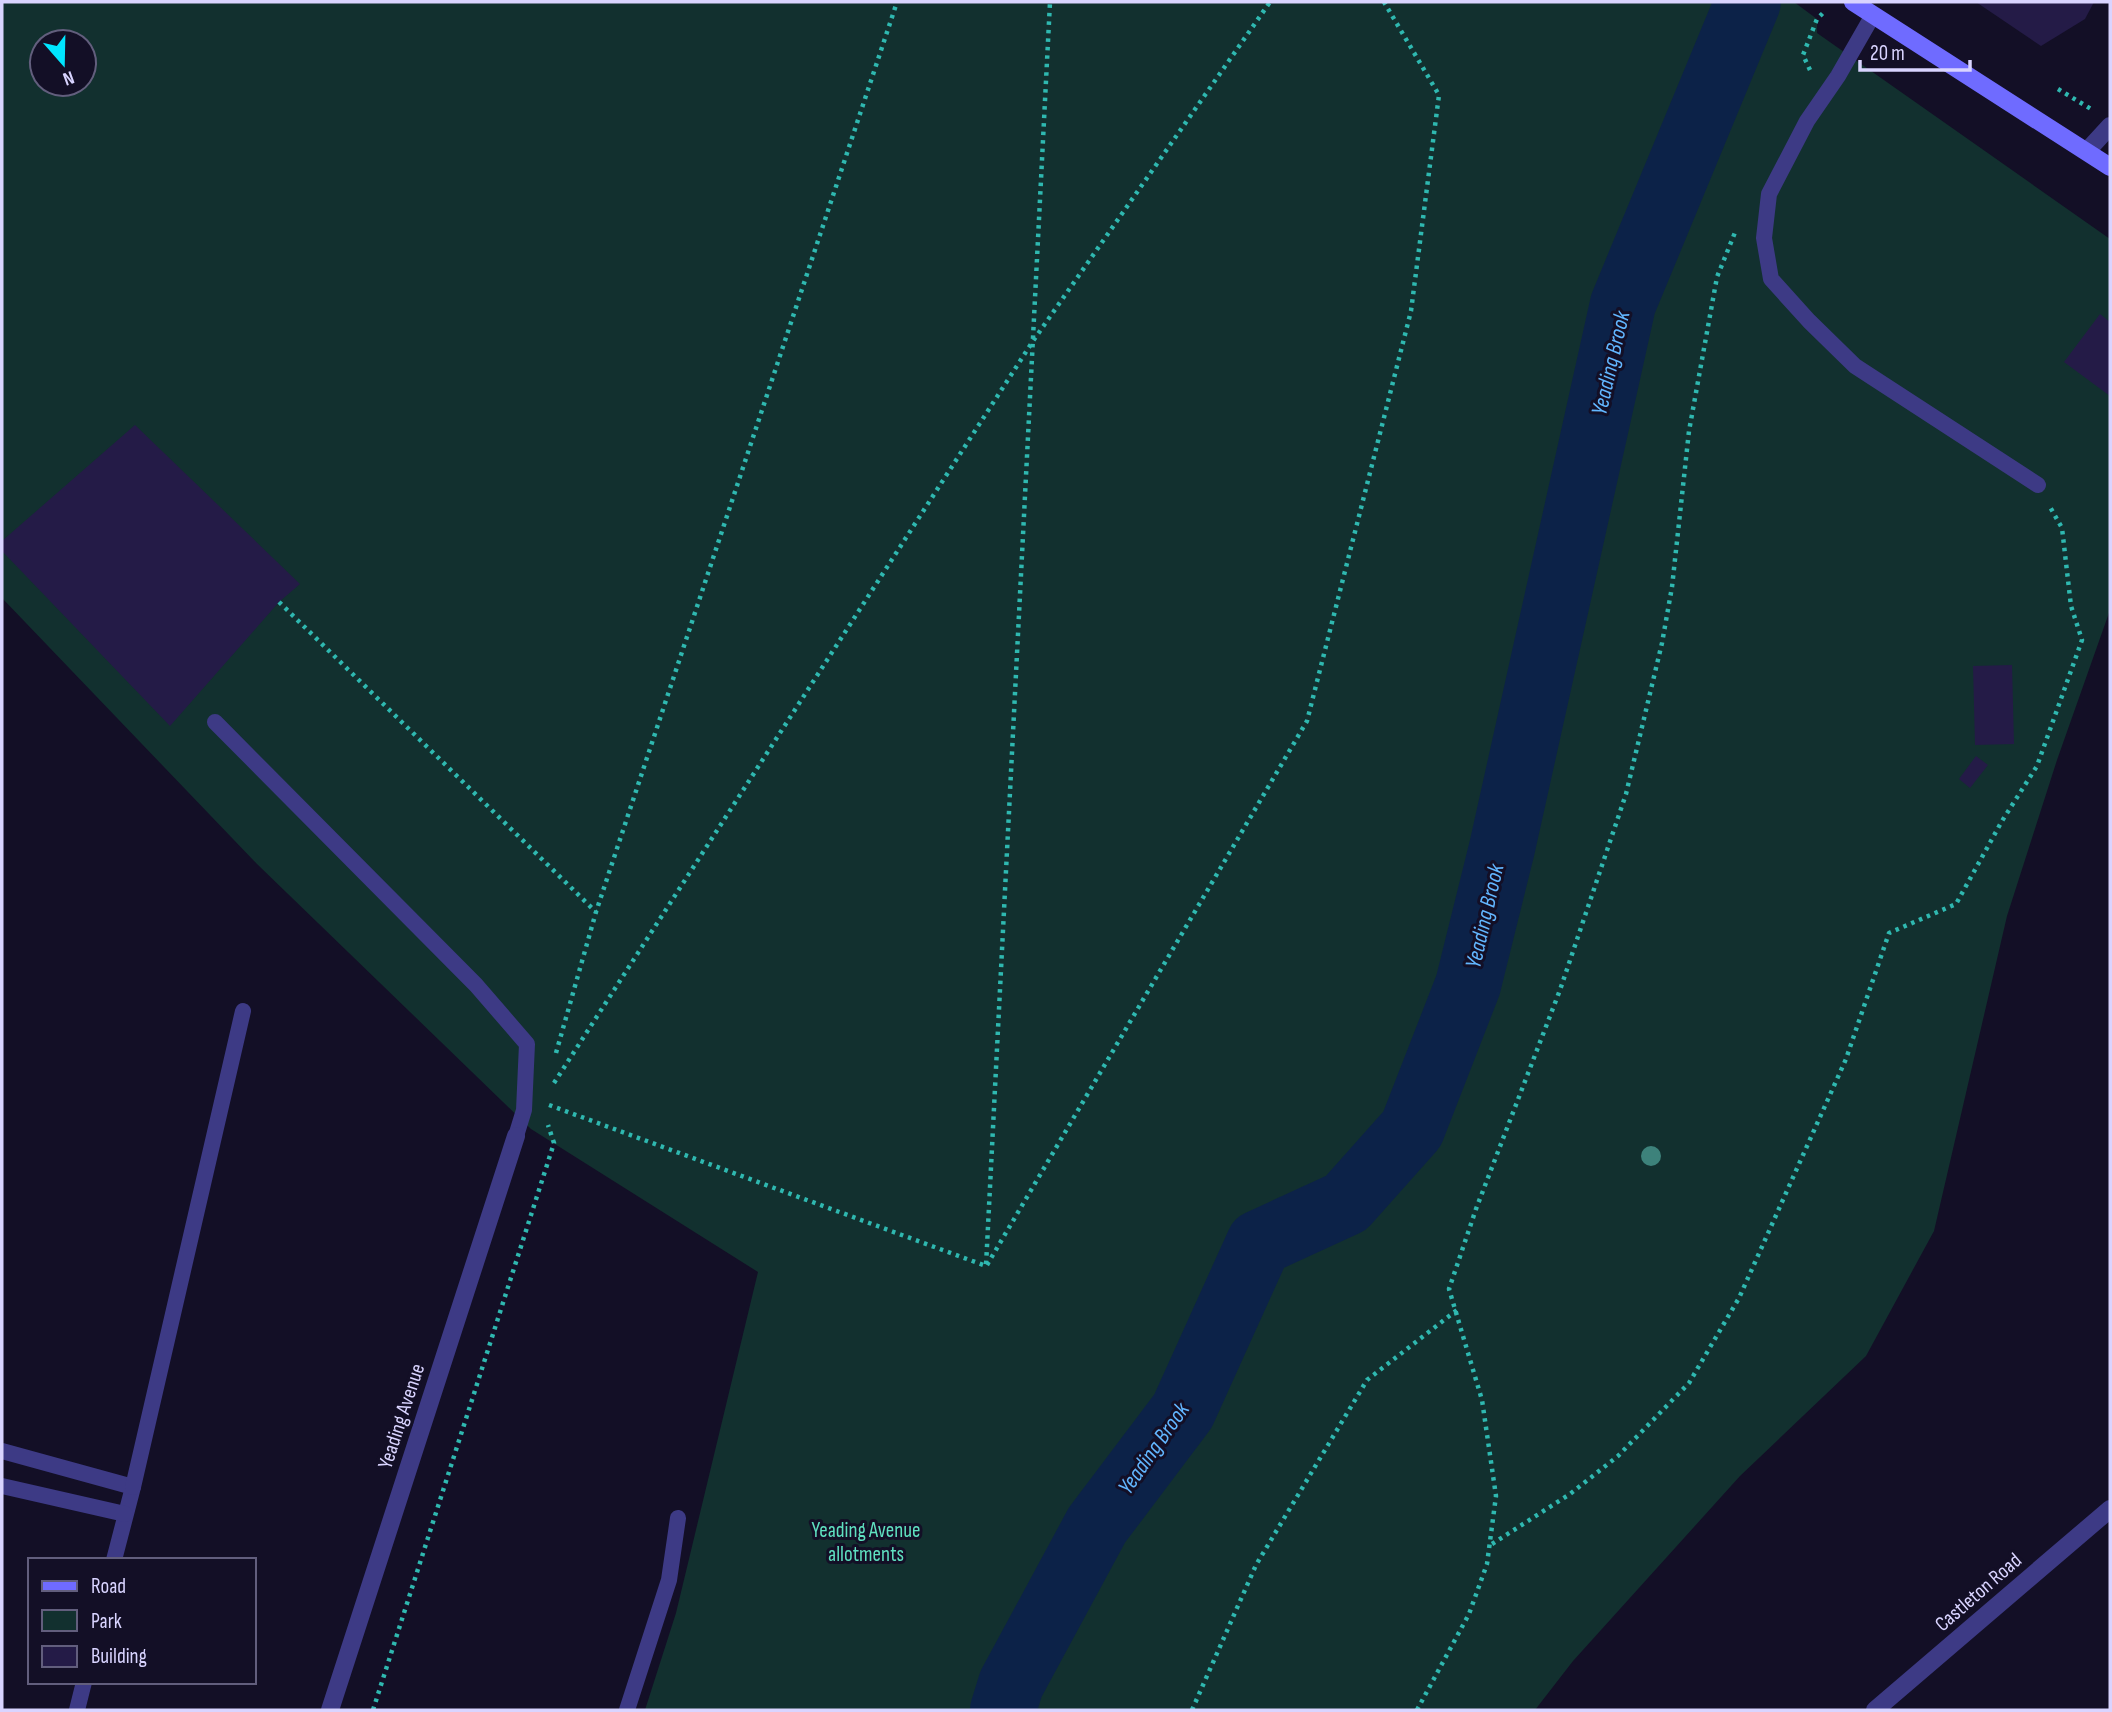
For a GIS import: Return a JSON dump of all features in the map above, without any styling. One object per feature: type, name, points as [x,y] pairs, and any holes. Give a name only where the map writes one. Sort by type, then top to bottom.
[{"type":"street","points":[[1853,2],[2110,167]]},
{"type":"street","points":[[2087,151],[2105,120]]},
{"type":"street","name":"Yeading Avenue","points":[[330,1710],[516,1136]]},
{"type":"street","name":"Castleton Road","points":[[1875,1710],[2110,1509]]},
{"type":"lane","points":[[1873,15],[1838,76],[1807,121],[1769,194],[1764,238],[1771,279],[1855,366],[2038,485]]},
{"type":"lane","points":[[215,722],[476,985],[527,1044],[524,1110],[516,1136]]},
{"type":"lane","points":[[114,1558],[243,1011]]},
{"type":"lane","points":[[2,1451],[133,1487]]},
{"type":"lane","points":[[2,1486],[125,1514]]},
{"type":"lane","points":[[627,1710],[669,1580],[678,1518]]},
{"type":"lane","points":[[77,1710],[83,1684]]},
{"type":"path","points":[[552,1065],[596,912],[897,2]]},
{"type":"path","points":[[986,1266],[1050,2]]},
{"type":"path","points":[[549,1077],[547,1090],[1033,341],[1270,2]]},
{"type":"path","points":[[986,1266],[1307,721],[1411,311],[1439,95],[1384,2]]},
{"type":"path","points":[[1815,80],[1803,55],[1817,19],[1824,12]]},
{"type":"path","points":[[2058,89],[2105,120]]},
{"type":"path","points":[[1417,1710],[1469,1614],[1491,1545],[1496,1496],[1482,1399],[1449,1289],[1560,990],[1626,794],[1662,643],[1689,431],[1717,277],[1737,227]]},
{"type":"path","points":[[1491,1545],[1570,1494],[1618,1455],[1689,1383],[1739,1298],[1846,1059],[1889,933],[1956,904],[2002,821],[2037,766],[2082,640],[2071,606],[2062,527],[2038,485]]},
{"type":"path","points":[[279,602],[596,912]]},
{"type":"path","points":[[373,1710],[554,1143],[541,1102],[986,1266]]},
{"type":"path","points":[[1192,1710],[1256,1565],[1367,1380],[1457,1310]]},
{"type":"green space","name":"Yeading Avenue allotments","points":[[2,2],[1794,2],[1817,19],[1817,33],[2110,239],[2110,610],[2057,760],[2007,916],[1934,1231],[1866,1356],[1740,1476],[1573,1661],[1535,1710],[645,1710],[676,1613],[758,1272],[531,1129],[257,864],[2,598]]},
{"type":"building","points":[[1976,2],[2094,2],[2085,19],[2041,46]]},
{"type":"building","points":[[2100,314],[2110,322],[2110,396],[2064,362]]},
{"type":"building","points":[[135,425],[300,584],[279,602],[170,726],[2,551],[2,541]]},
{"type":"building","points":[[2012,665],[2014,744],[1975,745],[1973,666]]},
{"type":"building","points":[[1976,756],[1988,765],[1970,788],[1959,779]]},
{"type":"waterway","name":"Yeading Brook","points":[[1003,1710],[1011,1684],[1097,1525],[1183,1411],[1259,1243],[1346,1203],[1412,1129],[1468,985],[1502,848],[1623,304],[1748,2]]}]
